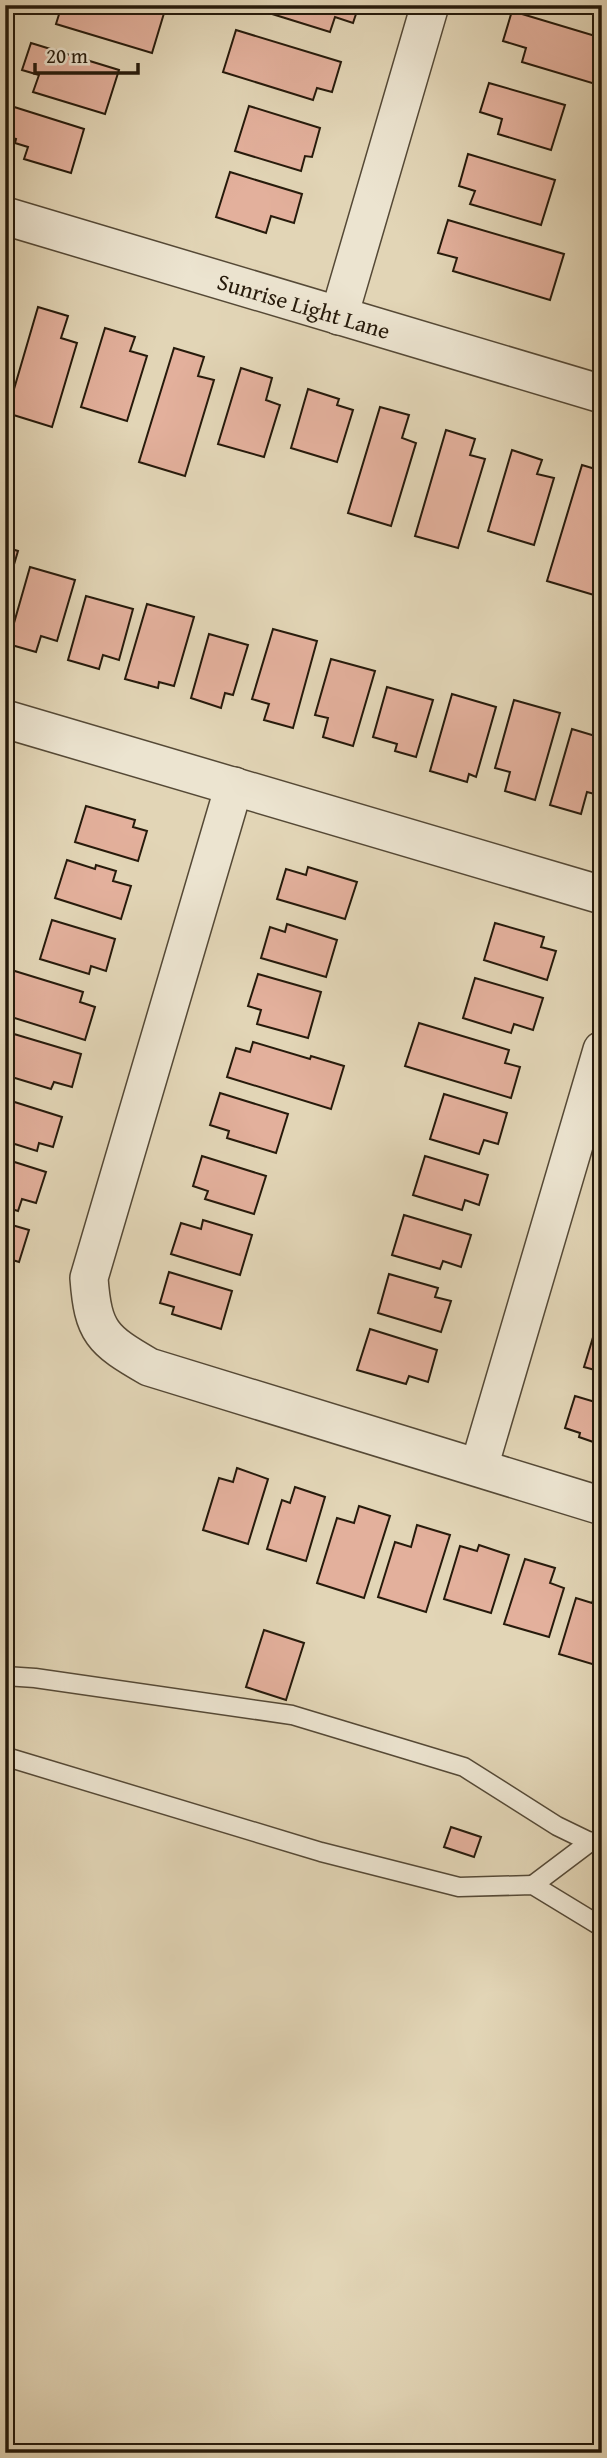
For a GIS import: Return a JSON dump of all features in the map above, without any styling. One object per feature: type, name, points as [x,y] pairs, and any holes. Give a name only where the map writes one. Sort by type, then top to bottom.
[{"type":"street","points":[[339,316],[430,5]]},
{"type":"street","name":"Sunrise Light Lane","points":[[5,216],[602,394]]},
{"type":"street","points":[[5,719],[602,895]]},
{"type":"street","points":[[234,786],[89,1278],[91,1306],[98,1328],[123,1352],[149,1367],[602,1506]]},
{"type":"street","points":[[479,1468],[602,1050]]},
{"type":"lane","points":[[5,1676],[292,1715],[464,1766],[557,1826],[596,1841]]},
{"type":"lane","points":[[5,1755],[10,1759],[321,1852],[459,1887],[533,1885],[602,1927]]},
{"type":"lane","points":[[533,1885],[596,1841]]},
{"type":"building","points":[[51,5],[149,5],[165,10],[152,53],[56,24],[61,8]]},
{"type":"building","points":[[243,5],[359,5],[353,23],[335,17],[330,32]]},
{"type":"building","points":[[571,5],[602,5],[602,15]]},
{"type":"building","points":[[512,11],[602,38],[602,86],[522,62],[526,48],[503,41]]},
{"type":"building","points":[[236,30],[341,62],[332,92],[317,88],[313,100],[223,72]]},
{"type":"building","points":[[31,43],[119,70],[105,114],[33,92],[39,75],[22,70]]},
{"type":"building","points":[[489,83],[565,105],[551,150],[498,134],[502,119],[480,112]]},
{"type":"building","points":[[11,106],[84,129],[71,173],[24,159],[28,147],[5,136],[5,124]]},
{"type":"building","points":[[249,106],[320,128],[312,157],[305,156],[301,171],[235,151]]},
{"type":"building","points":[[468,154],[555,180],[541,225],[470,204],[475,191],[459,186]]},
{"type":"building","points":[[230,172],[302,194],[294,223],[271,216],[266,233],[216,217]]},
{"type":"building","points":[[448,220],[564,254],[550,300],[453,271],[457,258],[438,253]]},
{"type":"building","points":[[38,307],[68,316],[61,338],[77,343],[52,427],[7,413]]},
{"type":"building","points":[[105,328],[135,337],[130,351],[147,356],[127,421],[81,407]]},
{"type":"building","points":[[174,348],[204,357],[198,376],[214,380],[185,476],[139,462]]},
{"type":"building","points":[[241,368],[272,378],[266,400],[280,405],[264,457],[218,444]]},
{"type":"building","points":[[308,389],[339,399],[337,405],[353,410],[337,462],[291,448]]},
{"type":"building","points":[[380,407],[409,415],[402,438],[416,443],[391,526],[348,513]]},
{"type":"building","points":[[446,430],[475,439],[470,455],[485,459],[458,548],[415,536]]},
{"type":"building","points":[[512,450],[542,460],[537,474],[554,478],[534,545],[488,531]]},
{"type":"building","points":[[582,465],[602,471],[602,568],[594,595],[547,581]]},
{"type":"building","points":[[5,547],[18,551],[5,595]]},
{"type":"building","points":[[30,567],[75,580],[57,641],[41,636],[36,652],[8,644]]},
{"type":"building","points":[[86,596],[133,609],[119,660],[103,655],[99,669],[68,660]]},
{"type":"building","points":[[147,604],[194,617],[174,686],[159,682],[158,688],[125,679]]},
{"type":"building","points":[[273,629],[317,641],[293,728],[264,720],[269,704],[252,699]]},
{"type":"building","points":[[209,634],[248,645],[233,695],[225,693],[221,708],[191,698]]},
{"type":"building","points":[[331,659],[375,671],[353,746],[323,737],[328,718],[315,715]]},
{"type":"building","points":[[387,687],[433,700],[416,757],[395,751],[397,744],[373,737]]},
{"type":"building","points":[[452,694],[496,707],[476,777],[469,774],[467,782],[430,771]]},
{"type":"building","points":[[514,700],[560,713],[535,800],[505,791],[510,772],[495,768]]},
{"type":"building","points":[[572,729],[602,738],[602,796],[587,792],[581,814],[550,805]]},
{"type":"building","points":[[86,806],[135,820],[133,827],[147,831],[138,861],[75,842]]},
{"type":"building","points":[[67,860],[95,869],[96,865],[116,871],[113,881],[131,886],[121,919],[55,898]]},
{"type":"building","points":[[308,867],[357,882],[345,919],[277,899],[286,869],[306,875]]},
{"type":"building","points":[[52,920],[115,939],[106,971],[91,966],[89,974],[40,959]]},
{"type":"building","points":[[495,923],[544,937],[541,947],[556,951],[547,980],[484,960]]},
{"type":"building","points":[[287,924],[337,940],[326,977],[261,958],[270,927],[285,932]]},
{"type":"building","points":[[5,968],[83,992],[80,1002],[95,1007],[85,1040],[5,1015]]},
{"type":"building","points":[[258,974],[321,992],[308,1038],[257,1024],[261,1010],[248,1006]]},
{"type":"building","points":[[475,978],[543,998],[533,1030],[514,1024],[511,1033],[463,1018]]},
{"type":"building","points":[[419,1023],[509,1050],[505,1063],[520,1067],[511,1098],[405,1066]]},
{"type":"building","points":[[14,1034],[81,1054],[72,1087],[54,1082],[51,1089],[5,1075],[5,1062]]},
{"type":"building","points":[[253,1042],[344,1066],[331,1109],[227,1077],[236,1048],[250,1052]]},
{"type":"building","points":[[220,1093],[288,1114],[276,1153],[227,1138],[229,1131],[210,1125]]},
{"type":"building","points":[[444,1094],[507,1113],[498,1144],[484,1140],[479,1154],[430,1139]]},
{"type":"building","points":[[5,1099],[62,1117],[53,1147],[39,1143],[37,1151],[5,1141]]},
{"type":"building","points":[[202,1156],[266,1176],[254,1214],[205,1199],[208,1191],[193,1186]]},
{"type":"building","points":[[425,1156],[488,1175],[479,1205],[465,1200],[462,1210],[413,1195]]},
{"type":"building","points":[[5,1159],[46,1172],[36,1203],[22,1199],[18,1211],[5,1207]]},
{"type":"building","points":[[404,1215],[471,1235],[461,1267],[443,1261],[440,1269],[392,1255]]},
{"type":"building","points":[[203,1220],[252,1235],[240,1275],[171,1254],[181,1223],[201,1229]]},
{"type":"building","points":[[5,1223],[29,1230],[19,1262],[6,1258],[5,1260]]},
{"type":"building","points":[[169,1272],[232,1291],[221,1329],[172,1314],[174,1307],[160,1303]]},
{"type":"building","points":[[389,1274],[438,1288],[435,1297],[451,1301],[441,1332],[378,1313]]},
{"type":"building","points":[[370,1329],[437,1350],[428,1382],[409,1376],[406,1384],[357,1370]]},
{"type":"building","points":[[594,1334],[602,1336],[602,1372],[584,1367]]},
{"type":"building","points":[[575,1396],[602,1404],[602,1445],[579,1437],[580,1433],[565,1428]]},
{"type":"building","points":[[237,1468],[268,1479],[248,1544],[203,1530],[219,1478],[233,1482]]},
{"type":"building","points":[[295,1487],[325,1497],[306,1561],[267,1549],[282,1500],[290,1503]]},
{"type":"building","points":[[359,1506],[390,1516],[364,1598],[317,1583],[337,1518],[354,1523]]},
{"type":"building","points":[[417,1525],[450,1535],[426,1612],[378,1597],[395,1542],[411,1547]]},
{"type":"building","points":[[479,1545],[509,1555],[491,1613],[444,1599],[460,1546],[477,1551]]},
{"type":"building","points":[[525,1559],[555,1568],[550,1583],[564,1588],[549,1637],[504,1624]]},
{"type":"building","points":[[600,1581],[602,1667],[559,1654],[576,1598],[592,1603]]},
{"type":"building","points":[[264,1630],[304,1643],[286,1700],[246,1687]]},
{"type":"building","points":[[451,1827],[481,1837],[474,1857],[444,1847]]}]
